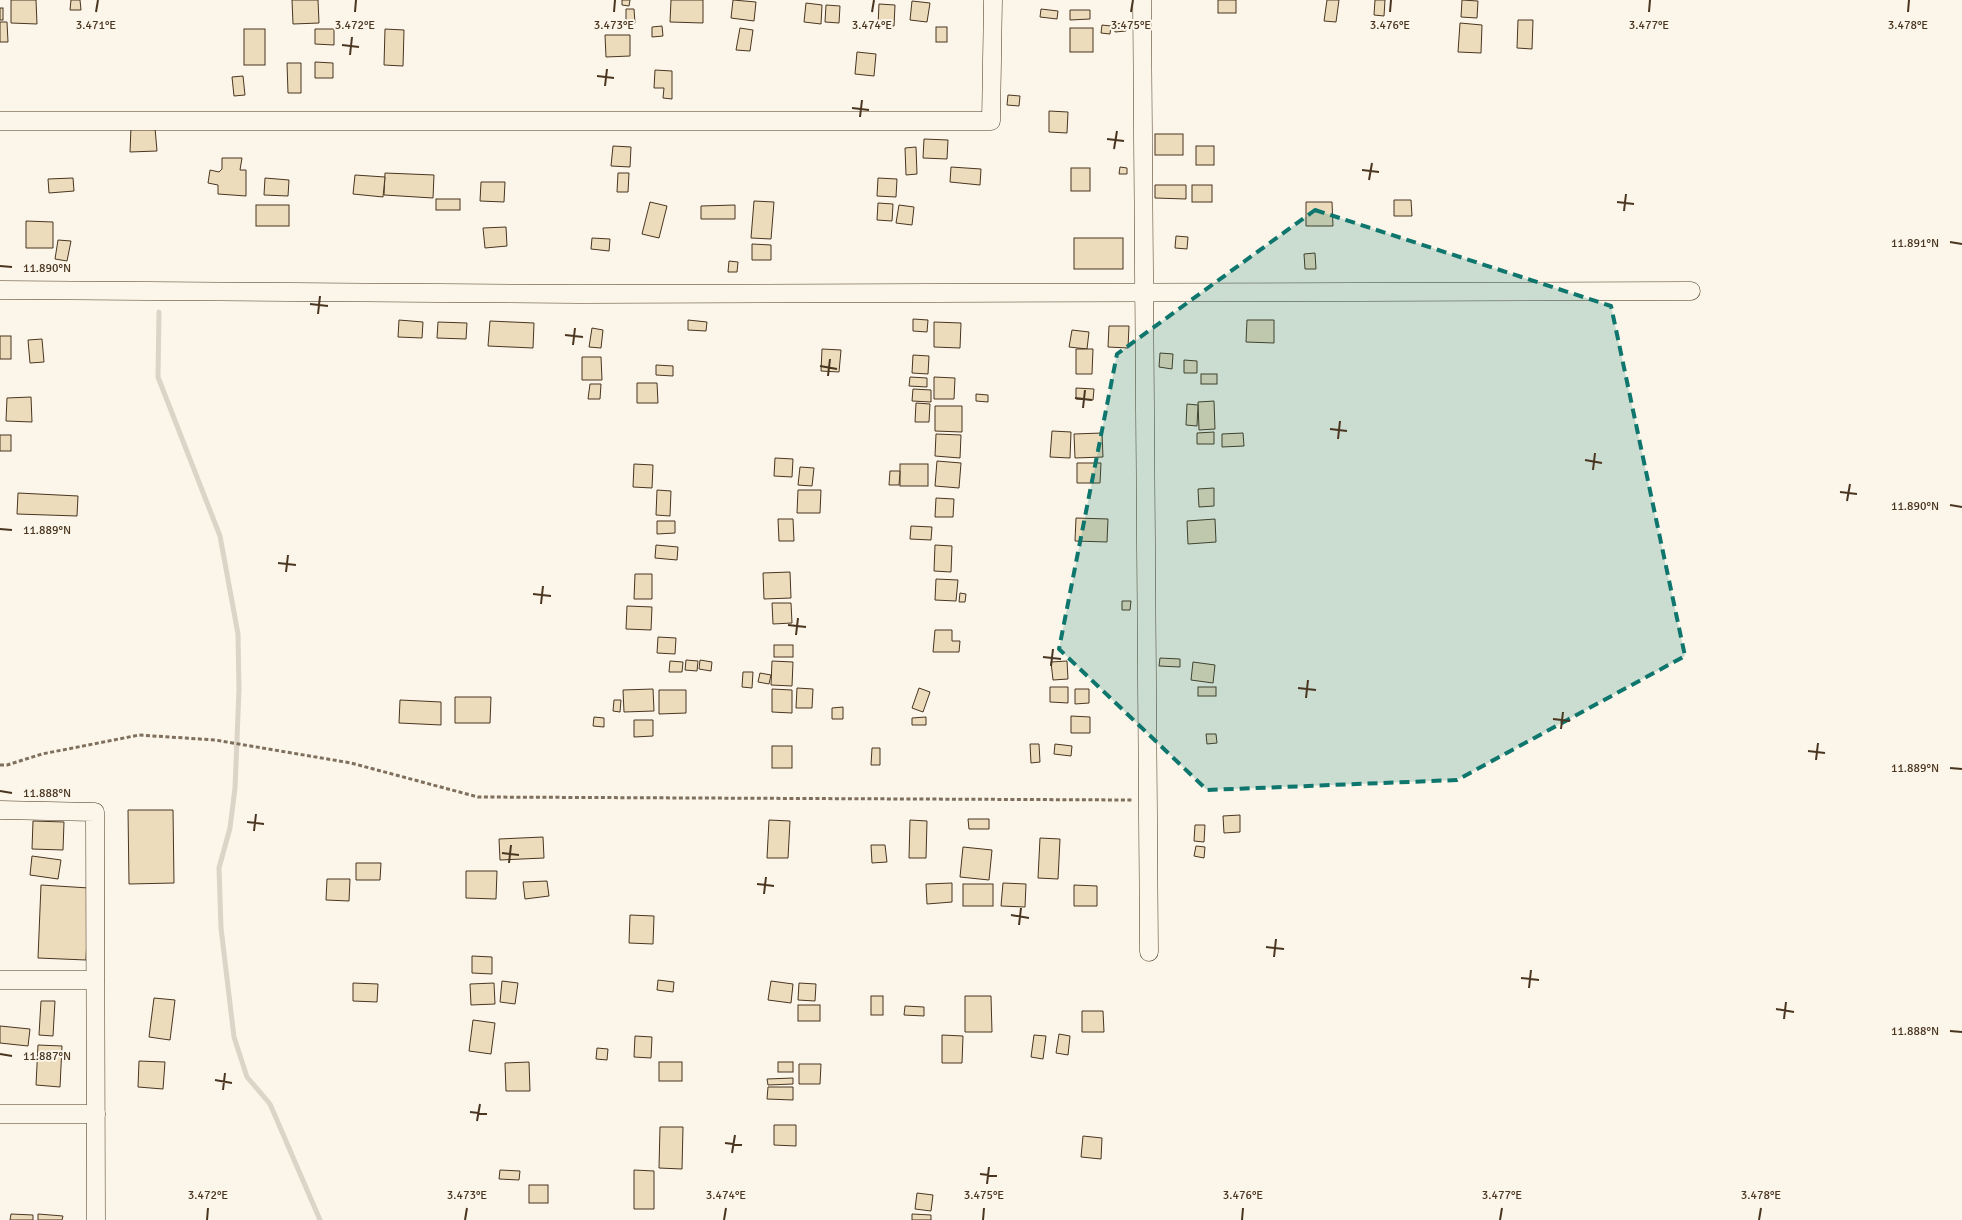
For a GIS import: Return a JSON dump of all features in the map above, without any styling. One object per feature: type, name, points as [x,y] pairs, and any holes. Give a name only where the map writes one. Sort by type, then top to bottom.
[{"type":"street","points":[[0,121],[991,121],[992,0]]},
{"type":"street","points":[[1142,0],[1149,952]]},
{"type":"street","points":[[0,290],[580,294],[1691,291]]},
{"type":"street","points":[[0,810],[95,812],[96,1220]]},
{"type":"street","points":[[0,980],[96,980]]},
{"type":"street","points":[[0,1114],[96,1114]]},
{"type":"path","points":[[0,765],[7,765],[42,754],[139,734],[215,740],[351,763],[478,797],[1148,800]]},
{"type":"highlighted area","points":[[1315,210],[1611,306],[1685,656],[1457,780],[1207,790],[1059,649],[1117,354]]},
{"type":"building","points":[[11,0],[36,0],[37,24],[11,23]]},
{"type":"building","points":[[71,0],[80,0],[81,10],[70,10]]},
{"type":"building","points":[[292,0],[318,0],[319,23],[293,24]]},
{"type":"building","points":[[622,0],[630,0],[629,6],[622,5]]},
{"type":"building","points":[[671,0],[703,0],[703,23],[670,22]]},
{"type":"building","points":[[733,0],[756,2],[754,21],[731,18]]},
{"type":"building","points":[[1218,0],[1236,0],[1236,13],[1218,13]]},
{"type":"building","points":[[1327,0],[1339,0],[1336,22],[1324,21]]},
{"type":"building","points":[[1375,0],[1385,0],[1384,16],[1374,15]]},
{"type":"building","points":[[1462,0],[1478,1],[1477,18],[1461,17]]},
{"type":"building","points":[[912,1],[930,3],[927,22],[910,20]]},
{"type":"building","points":[[806,3],[822,5],[821,24],[804,22]]},
{"type":"building","points":[[879,4],[895,5],[894,26],[878,25]]},
{"type":"building","points":[[826,5],[840,6],[839,23],[825,22]]},
{"type":"building","points":[[0,8],[3,8],[3,20],[0,20]]},
{"type":"building","points":[[626,9],[634,9],[635,23],[626,24]]},
{"type":"building","points":[[1041,9],[1058,11],[1057,19],[1040,17]]},
{"type":"building","points":[[1070,10],[1090,10],[1090,19],[1070,20]]},
{"type":"building","points":[[1518,20],[1533,20],[1532,49],[1517,48]]},
{"type":"building","points":[[0,22],[7,22],[8,42],[0,42]]},
{"type":"building","points":[[1125,23],[1126,31],[1115,32],[1114,24]]},
{"type":"building","points":[[1460,23],[1482,25],[1481,53],[1458,52]]},
{"type":"building","points":[[1102,25],[1111,26],[1110,34],[1101,33]]},
{"type":"building","points":[[662,26],[663,36],[652,37],[652,27]]},
{"type":"building","points":[[936,27],[947,27],[947,42],[936,42]]},
{"type":"building","points":[[740,28],[753,30],[750,51],[736,50]]},
{"type":"building","points":[[1070,28],[1093,28],[1093,52],[1070,52]]},
{"type":"building","points":[[244,29],[265,29],[265,65],[244,65]]},
{"type":"building","points":[[315,29],[334,29],[334,45],[315,44]]},
{"type":"building","points":[[385,29],[404,30],[403,66],[384,65]]},
{"type":"building","points":[[605,35],[630,35],[630,56],[606,57]]},
{"type":"building","points":[[857,52],[876,54],[874,76],[855,74]]},
{"type":"building","points":[[315,62],[333,63],[333,78],[315,78]]},
{"type":"building","points":[[287,63],[301,63],[301,93],[288,93]]},
{"type":"building","points":[[655,70],[672,71],[672,99],[663,98],[664,88],[654,88]]},
{"type":"building","points":[[243,76],[245,95],[234,96],[232,77]]},
{"type":"building","points":[[1008,95],[1020,96],[1019,106],[1007,105]]},
{"type":"building","points":[[1049,111],[1068,112],[1067,133],[1049,132]]},
{"type":"building","points":[[131,127],[155,128],[157,151],[130,152]]},
{"type":"building","points":[[1155,134],[1183,134],[1183,155],[1155,155]]},
{"type":"building","points":[[924,139],[948,140],[947,159],[923,158]]},
{"type":"building","points":[[613,146],[631,147],[630,167],[611,166]]},
{"type":"building","points":[[1196,146],[1214,146],[1214,165],[1196,165]]},
{"type":"building","points":[[916,147],[917,174],[906,175],[905,148]]},
{"type":"building","points":[[222,158],[242,158],[240,170],[246,170],[246,196],[218,194],[218,185],[208,183],[210,170],[219,172],[222,169]]},
{"type":"building","points":[[951,167],[981,169],[980,185],[950,182]]},
{"type":"building","points":[[1120,167],[1127,168],[1127,174],[1119,174]]},
{"type":"building","points":[[1071,168],[1090,168],[1090,191],[1071,191]]},
{"type":"building","points":[[385,173],[434,175],[433,198],[384,195]]},
{"type":"building","points":[[618,173],[629,173],[628,192],[617,192]]},
{"type":"building","points":[[355,175],[385,177],[383,197],[353,194]]},
{"type":"building","points":[[73,178],[74,191],[49,193],[48,179]]},
{"type":"building","points":[[265,178],[289,180],[288,196],[264,195]]},
{"type":"building","points":[[878,178],[897,179],[896,197],[877,196]]},
{"type":"building","points":[[481,182],[505,182],[504,202],[480,201]]},
{"type":"building","points":[[1155,185],[1186,185],[1186,199],[1155,198]]},
{"type":"building","points":[[1192,185],[1212,185],[1212,202],[1192,202]]},
{"type":"building","points":[[436,199],[460,199],[460,210],[436,210]]},
{"type":"building","points":[[1394,200],[1411,200],[1412,216],[1394,216]]},
{"type":"building","points":[[754,201],[774,202],[771,239],[751,238]]},
{"type":"building","points":[[650,202],[667,206],[659,238],[642,234]]},
{"type":"building","points":[[1306,202],[1332,202],[1333,226],[1306,226]]},
{"type":"building","points":[[878,203],[893,204],[892,221],[877,220]]},
{"type":"building","points":[[256,205],[289,205],[289,226],[256,226]]},
{"type":"building","points":[[735,205],[735,219],[701,219],[701,206]]},
{"type":"building","points":[[899,205],[914,207],[912,225],[896,223]]},
{"type":"building","points":[[26,221],[53,222],[53,248],[26,248]]},
{"type":"building","points":[[506,227],[507,246],[485,248],[483,228]]},
{"type":"building","points":[[1176,236],[1188,237],[1187,249],[1175,248]]},
{"type":"building","points":[[592,238],[610,239],[609,251],[591,249]]},
{"type":"building","points":[[1074,238],[1123,238],[1123,269],[1074,269]]},
{"type":"building","points":[[58,240],[71,241],[67,261],[55,259]]},
{"type":"building","points":[[752,244],[771,245],[771,260],[752,260]]},
{"type":"building","points":[[1315,253],[1316,269],[1305,269],[1304,254]]},
{"type":"building","points":[[729,261],[738,262],[737,272],[728,272]]},
{"type":"building","points":[[913,319],[928,320],[927,332],[913,331]]},
{"type":"building","points":[[399,320],[423,322],[422,338],[398,337]]},
{"type":"building","points":[[688,320],[707,322],[706,331],[688,330]]},
{"type":"building","points":[[1247,320],[1274,320],[1274,343],[1246,342]]},
{"type":"building","points":[[490,321],[534,323],[533,348],[488,346]]},
{"type":"building","points":[[438,322],[467,323],[466,339],[437,338]]},
{"type":"building","points":[[934,322],[961,323],[960,348],[934,347]]},
{"type":"building","points":[[1109,326],[1129,326],[1128,348],[1108,347]]},
{"type":"building","points":[[592,328],[603,330],[601,348],[589,347]]},
{"type":"building","points":[[1072,330],[1089,332],[1087,349],[1069,347]]},
{"type":"building","points":[[0,336],[11,336],[11,359],[0,359]]},
{"type":"building","points":[[42,339],[44,362],[30,363],[28,340]]},
{"type":"building","points":[[822,349],[841,350],[839,372],[821,371]]},
{"type":"building","points":[[1076,349],[1093,349],[1092,374],[1076,374]]},
{"type":"building","points":[[1160,353],[1173,354],[1172,369],[1159,367]]},
{"type":"building","points":[[913,355],[929,356],[928,374],[912,373]]},
{"type":"building","points":[[582,357],[601,357],[602,380],[582,380]]},
{"type":"building","points":[[1184,360],[1197,361],[1197,373],[1184,373]]},
{"type":"building","points":[[656,365],[673,366],[673,376],[656,375]]},
{"type":"building","points":[[1201,374],[1217,374],[1217,384],[1201,384]]},
{"type":"building","points":[[910,377],[927,378],[927,387],[909,386]]},
{"type":"building","points":[[934,377],[955,378],[954,399],[934,399]]},
{"type":"building","points":[[637,383],[657,383],[658,403],[637,403]]},
{"type":"building","points":[[590,384],[601,384],[600,399],[588,399]]},
{"type":"building","points":[[1076,388],[1094,389],[1093,400],[1076,399]]},
{"type":"building","points":[[913,389],[931,390],[931,402],[912,401]]},
{"type":"building","points":[[976,394],[988,395],[988,402],[976,401]]},
{"type":"building","points":[[31,397],[32,422],[6,421],[7,398]]},
{"type":"building","points":[[1214,401],[1215,429],[1199,430],[1198,402]]},
{"type":"building","points":[[916,403],[930,404],[929,422],[915,422]]},
{"type":"building","points":[[1187,404],[1198,405],[1197,426],[1186,425]]},
{"type":"building","points":[[935,406],[962,406],[962,432],[935,431]]},
{"type":"building","points":[[1052,431],[1071,432],[1070,458],[1050,457]]},
{"type":"building","points":[[1214,432],[1214,444],[1197,444],[1197,433]]},
{"type":"building","points":[[1102,433],[1103,457],[1075,458],[1074,434]]},
{"type":"building","points":[[1243,433],[1244,446],[1222,447],[1222,434]]},
{"type":"building","points":[[936,434],[961,435],[960,458],[935,456]]},
{"type":"building","points":[[0,435],[11,435],[11,451],[0,451]]},
{"type":"building","points":[[775,458],[793,459],[792,477],[774,476]]},
{"type":"building","points":[[937,461],[961,463],[959,488],[935,486]]},
{"type":"building","points":[[1077,463],[1101,463],[1100,483],[1077,483]]},
{"type":"building","points":[[634,464],[653,465],[652,488],[633,487]]},
{"type":"building","points":[[900,464],[928,464],[928,486],[900,486]]},
{"type":"building","points":[[800,467],[814,468],[812,486],[798,485]]},
{"type":"building","points":[[890,471],[900,471],[899,485],[889,485]]},
{"type":"building","points":[[1214,488],[1214,506],[1199,507],[1198,489]]},
{"type":"building","points":[[657,490],[671,491],[670,516],[656,515]]},
{"type":"building","points":[[798,490],[821,490],[820,513],[797,513]]},
{"type":"building","points":[[18,493],[78,496],[77,516],[17,514]]},
{"type":"building","points":[[936,498],[954,499],[953,517],[935,517]]},
{"type":"building","points":[[1076,518],[1108,519],[1107,542],[1075,541]]},
{"type":"building","points":[[778,519],[793,519],[794,541],[779,541]]},
{"type":"building","points":[[1215,519],[1216,542],[1188,544],[1187,521]]},
{"type":"building","points":[[657,521],[675,521],[675,533],[657,534]]},
{"type":"building","points":[[911,526],[932,527],[931,540],[910,539]]},
{"type":"building","points":[[656,545],[678,547],[677,560],[655,558]]},
{"type":"building","points":[[935,545],[952,546],[951,572],[934,571]]},
{"type":"building","points":[[790,572],[791,598],[764,599],[763,573]]},
{"type":"building","points":[[635,574],[652,574],[652,599],[634,599]]},
{"type":"building","points":[[936,579],[958,580],[956,601],[935,600]]},
{"type":"building","points":[[960,593],[966,594],[965,602],[959,602]]},
{"type":"building","points":[[1122,601],[1131,601],[1130,610],[1122,610]]},
{"type":"building","points":[[772,603],[791,603],[792,623],[773,624]]},
{"type":"building","points":[[627,606],[652,607],[651,630],[626,629]]},
{"type":"building","points":[[935,630],[952,630],[952,641],[960,641],[959,652],[933,652]]},
{"type":"building","points":[[658,637],[676,638],[675,654],[657,653]]},
{"type":"building","points":[[774,645],[793,645],[793,657],[774,657]]},
{"type":"building","points":[[1160,658],[1180,659],[1180,667],[1159,666]]},
{"type":"building","points":[[686,660],[698,661],[697,671],[685,670]]},
{"type":"building","points":[[700,660],[712,662],[711,671],[699,669]]},
{"type":"building","points":[[670,661],[683,662],[682,672],[669,672]]},
{"type":"building","points":[[772,661],[793,662],[792,686],[771,685]]},
{"type":"building","points":[[1067,661],[1068,679],[1053,680],[1051,662]]},
{"type":"building","points":[[1193,662],[1215,665],[1213,683],[1191,680]]},
{"type":"building","points":[[743,672],[753,672],[752,688],[742,687]]},
{"type":"building","points":[[760,673],[771,675],[769,684],[758,682]]},
{"type":"building","points":[[1050,687],[1068,687],[1068,703],[1050,702]]},
{"type":"building","points":[[1198,687],[1216,687],[1216,696],[1198,696]]},
{"type":"building","points":[[797,688],[813,689],[812,708],[796,708]]},
{"type":"building","points":[[919,688],[930,692],[923,712],[912,708]]},
{"type":"building","points":[[653,689],[654,711],[624,712],[623,690]]},
{"type":"building","points":[[772,689],[792,690],[792,713],[772,712]]},
{"type":"building","points":[[1075,689],[1089,689],[1089,703],[1075,704]]},
{"type":"building","points":[[659,690],[686,690],[686,713],[659,714]]},
{"type":"building","points":[[455,697],[491,697],[490,723],[455,723]]},
{"type":"building","points":[[400,700],[441,702],[441,725],[399,723]]},
{"type":"building","points":[[614,700],[621,700],[620,712],[613,711]]},
{"type":"building","points":[[843,707],[843,719],[832,719],[832,708]]},
{"type":"building","points":[[1071,716],[1090,717],[1090,733],[1071,733]]},
{"type":"building","points":[[594,717],[604,718],[604,727],[593,726]]},
{"type":"building","points":[[926,717],[926,725],[912,725],[912,718]]},
{"type":"building","points":[[634,720],[653,720],[653,736],[634,737]]},
{"type":"building","points":[[1206,734],[1216,734],[1217,743],[1207,744]]},
{"type":"building","points":[[1030,744],[1039,744],[1040,762],[1031,763]]},
{"type":"building","points":[[1055,744],[1072,746],[1071,756],[1054,754]]},
{"type":"building","points":[[772,746],[792,746],[792,768],[772,768]]},
{"type":"building","points":[[872,748],[880,748],[880,765],[871,765]]},
{"type":"building","points":[[128,810],[173,810],[174,883],[129,884]]},
{"type":"building","points":[[1240,815],[1240,832],[1224,833],[1223,816]]},
{"type":"building","points":[[968,819],[989,819],[989,829],[969,829]]},
{"type":"building","points":[[769,820],[790,821],[788,858],[767,858]]},
{"type":"building","points":[[910,820],[927,821],[926,858],[909,858]]},
{"type":"building","points":[[33,821],[64,822],[63,850],[32,849]]},
{"type":"building","points":[[1195,825],[1205,825],[1204,842],[1194,841]]},
{"type":"building","points":[[543,837],[544,858],[500,860],[499,839]]},
{"type":"building","points":[[1040,838],[1060,839],[1058,879],[1038,878]]},
{"type":"building","points":[[871,845],[885,845],[887,862],[872,863]]},
{"type":"building","points":[[1196,846],[1205,847],[1204,858],[1194,856]]},
{"type":"building","points":[[963,847],[992,850],[989,880],[960,877]]},
{"type":"building","points":[[32,856],[61,860],[58,879],[30,875]]},
{"type":"building","points":[[356,863],[381,863],[380,880],[356,880]]},
{"type":"building","points":[[466,871],[497,871],[496,899],[466,898]]},
{"type":"building","points":[[327,879],[350,879],[349,901],[326,900]]},
{"type":"building","points":[[547,881],[549,896],[525,899],[523,882]]},
{"type":"building","points":[[952,883],[952,902],[927,904],[926,884]]},
{"type":"building","points":[[1003,883],[1026,884],[1025,907],[1001,906]]},
{"type":"building","points":[[963,884],[993,884],[993,906],[963,906]]},
{"type":"building","points":[[41,885],[89,888],[86,960],[38,958]]},
{"type":"building","points":[[1074,885],[1097,886],[1097,906],[1074,906]]},
{"type":"building","points":[[630,915],[654,916],[653,944],[629,943]]},
{"type":"building","points":[[472,956],[492,957],[492,974],[472,973]]},
{"type":"building","points":[[658,980],[674,982],[673,992],[657,990]]},
{"type":"building","points":[[502,981],[518,983],[515,1004],[500,1002]]},
{"type":"building","points":[[771,981],[793,984],[791,1003],[768,1000]]},
{"type":"building","points":[[353,983],[378,984],[377,1002],[353,1001]]},
{"type":"building","points":[[494,983],[495,1004],[471,1005],[470,984]]},
{"type":"building","points":[[799,983],[816,984],[815,1001],[798,1000]]},
{"type":"building","points":[[871,996],[883,996],[883,1015],[871,1015]]},
{"type":"building","points":[[965,996],[991,996],[992,1032],[965,1032]]},
{"type":"building","points":[[154,998],[175,1000],[170,1040],[149,1037]]},
{"type":"building","points":[[41,1001],[55,1001],[53,1036],[39,1035]]},
{"type":"building","points":[[798,1005],[820,1005],[820,1021],[798,1021]]},
{"type":"building","points":[[905,1006],[924,1007],[924,1016],[904,1015]]},
{"type":"building","points":[[1082,1011],[1103,1011],[1104,1032],[1082,1032]]},
{"type":"building","points":[[473,1020],[495,1023],[491,1054],[469,1051]]},
{"type":"building","points":[[0,1026],[30,1029],[28,1046],[0,1043]]},
{"type":"building","points":[[1059,1034],[1070,1036],[1068,1055],[1056,1053]]},
{"type":"building","points":[[942,1035],[963,1036],[962,1063],[942,1063]]},
{"type":"building","points":[[1034,1035],[1046,1036],[1043,1059],[1031,1057]]},
{"type":"building","points":[[635,1036],[652,1037],[651,1058],[634,1057]]},
{"type":"building","points":[[38,1045],[62,1046],[60,1087],[36,1085]]},
{"type":"building","points":[[597,1048],[608,1049],[607,1060],[596,1059]]},
{"type":"building","points":[[139,1061],[165,1062],[163,1089],[138,1087]]},
{"type":"building","points":[[529,1062],[530,1091],[506,1091],[505,1063]]},
{"type":"building","points":[[659,1062],[682,1062],[682,1081],[659,1081]]},
{"type":"building","points":[[778,1062],[793,1062],[793,1072],[778,1072]]},
{"type":"building","points":[[799,1064],[821,1064],[820,1084],[799,1084]]},
{"type":"building","points":[[793,1078],[793,1084],[768,1085],[767,1079]]},
{"type":"building","points":[[768,1087],[793,1087],[793,1100],[767,1099]]},
{"type":"building","points":[[774,1125],[796,1125],[796,1146],[774,1145]]},
{"type":"building","points":[[660,1127],[683,1127],[682,1169],[659,1168]]},
{"type":"building","points":[[1083,1136],[1102,1138],[1101,1159],[1081,1157]]},
{"type":"building","points":[[500,1170],[520,1171],[519,1180],[499,1179]]},
{"type":"building","points":[[634,1170],[654,1171],[654,1209],[634,1209]]},
{"type":"building","points":[[529,1185],[548,1185],[548,1203],[529,1203]]},
{"type":"building","points":[[917,1193],[933,1195],[931,1211],[915,1209]]},
{"type":"building","points":[[11,1214],[33,1215],[33,1220],[10,1220]]},
{"type":"building","points":[[38,1214],[63,1216],[62,1220],[38,1220]]},
{"type":"building","points":[[912,1214],[931,1215],[931,1220],[912,1220]]},
{"type":"waterway","points":[[159,312],[158,377],[220,536],[238,634],[239,690],[235,788],[230,828],[219,868],[221,928],[234,1037],[247,1077],[270,1104],[320,1220]]}]
